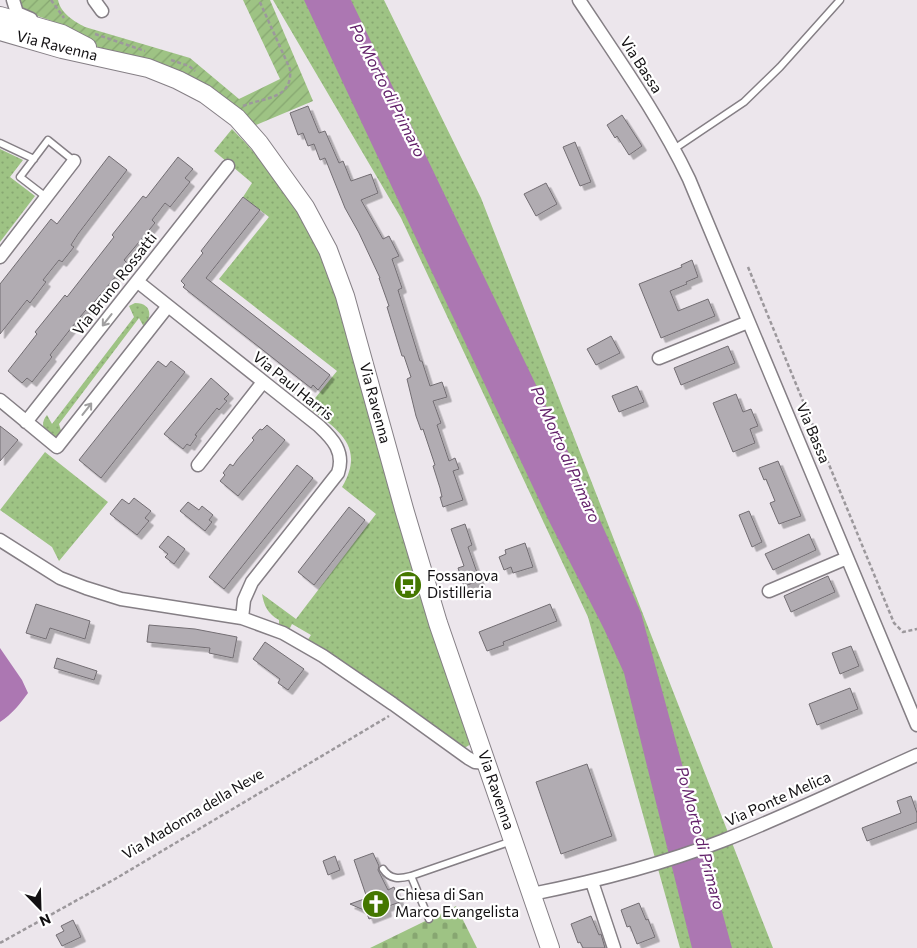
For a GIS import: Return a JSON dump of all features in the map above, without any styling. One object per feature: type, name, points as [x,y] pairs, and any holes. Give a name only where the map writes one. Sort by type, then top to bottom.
[{"type":"main road","name":"Via Ravenna","points":[[0,16],[62,34],[115,60]]},
{"type":"main road","name":"Via Ravenna","points":[[0,31],[148,68],[178,80],[205,94],[237,118],[260,143],[304,207],[336,267],[438,623],[550,948]]},
{"type":"street","points":[[13,0],[17,13],[48,25],[62,34]]},
{"type":"street","points":[[94,0],[102,11]]},
{"type":"street","name":"Via Bassa","points":[[579,0],[651,109],[674,149],[706,218],[917,724]]},
{"type":"street","points":[[0,257],[74,160]]},
{"type":"street","name":"Via Bruno Rossatti","points":[[26,422],[228,166]]},
{"type":"street","name":"Via Paul Harris","points":[[138,282],[319,426],[332,438],[338,448],[340,466],[338,473],[252,582],[244,600],[242,618]]},
{"type":"street","points":[[0,400],[57,447],[168,306]]},
{"type":"street","points":[[659,358],[748,322]]},
{"type":"street","points":[[198,466],[263,382]]},
{"type":"street","points":[[0,540],[60,578],[86,588],[121,598],[242,618],[277,630],[302,644],[401,709],[468,758],[475,762],[487,763]]},
{"type":"street","points":[[769,591],[847,558]]},
{"type":"street","name":"Via Ponte Melica","points":[[532,894],[592,882],[720,842],[917,755]]},
{"type":"street","points":[[592,882],[614,948]]},
{"type":"lane","points":[[674,149],[744,102],[780,67],[840,0]]},
{"type":"lane","points":[[46,197],[20,177],[48,140],[74,160]]},
{"type":"lane","points":[[0,143],[34,159]]},
{"type":"lane","name":"Via Ravenna","points":[[383,869],[395,878],[411,876],[513,840]]},
{"type":"lane","points":[[411,876],[429,918]]},
{"type":"path","points":[[237,118],[244,104],[257,102],[284,92],[289,86],[291,79],[290,69],[259,0]]},
{"type":"path","points":[[748,267],[894,623],[903,632],[917,629]]},
{"type":"path","name":"Via Madonna della Neve","points":[[0,943],[115,879],[401,709]]},
{"type":"green space","points":[[17,0],[58,0],[62,9],[72,20],[85,27],[190,58],[239,99],[280,79],[243,0],[270,0],[313,101],[256,125],[233,106],[160,65],[84,43],[52,21],[26,12],[20,7]]},
{"type":"green space","points":[[273,0],[384,0],[481,198],[773,948],[680,948],[588,617],[401,218]]},
{"type":"green space","points":[[232,129],[258,157],[292,202],[312,235],[331,278],[344,319],[411,565],[471,744],[466,747],[460,748],[307,641],[311,635],[292,624],[289,630],[279,624],[279,620],[269,612],[264,602],[262,594],[296,619],[376,514],[342,487],[349,473],[350,450],[338,432],[308,407],[337,371],[219,279],[269,217],[243,197],[252,183],[214,151]]},
{"type":"green space","points":[[0,149],[23,160],[10,177],[35,196],[0,242]]},
{"type":"green space","points":[[135,303],[144,305],[149,311],[147,323],[144,327],[139,318],[59,424],[62,434],[55,437],[49,436],[43,426],[45,418],[47,415],[52,424],[134,317],[129,306]]},
{"type":"green space","points":[[45,452],[108,502],[59,561],[52,547],[0,510]]},
{"type":"green space","points":[[456,906],[477,948],[370,948]]},
{"type":"water","name":"Po Morto di Primaro","points":[[304,0],[351,0],[587,491],[641,613],[732,948],[692,948],[624,673],[604,629],[550,523]]},
{"type":"water","points":[[0,648],[22,680],[28,693],[16,709],[0,722]]},
{"type":"building","points":[[308,106],[319,133],[325,131],[339,163],[343,161],[351,181],[371,174],[378,193],[361,200],[383,239],[389,236],[399,256],[392,259],[402,288],[398,290],[420,361],[422,361],[430,386],[442,382],[447,397],[433,401],[441,423],[437,425],[449,461],[455,458],[459,469],[453,471],[463,500],[443,507],[440,488],[433,466],[435,465],[423,429],[421,430],[416,416],[407,379],[411,377],[404,356],[402,356],[380,278],[345,208],[325,158],[320,160],[314,144],[308,146],[303,133],[298,135],[290,113]]},
{"type":"building","points":[[622,115],[642,146],[629,155],[617,136],[615,138],[607,125]]},
{"type":"building","points":[[575,142],[591,182],[580,186],[563,147]]},
{"type":"building","points":[[109,156],[127,170],[78,234],[71,245],[74,247],[62,262],[59,260],[43,280],[46,282],[30,303],[27,300],[0,334],[0,284],[51,219],[57,224]]},
{"type":"building","points":[[178,157],[193,169],[185,178],[190,182],[170,207],[165,203],[152,220],[155,223],[124,260],[127,263],[76,322],[32,382],[27,378],[22,383],[8,371],[37,334],[35,332],[65,295],[67,297],[114,237],[112,235],[143,196],[146,198]]},
{"type":"building","points":[[546,183],[557,204],[536,216],[524,194]]},
{"type":"building","points":[[243,197],[260,210],[206,278],[330,375],[318,390],[313,385],[311,388],[183,287],[185,285],[181,281],[203,253],[201,251]]},
{"type":"building","points":[[692,260],[698,277],[670,291],[678,311],[708,299],[715,316],[661,338],[639,284],[682,267],[681,265]]},
{"type":"building","points":[[611,336],[620,353],[596,365],[587,349]]},
{"type":"building","points":[[728,346],[735,363],[681,385],[674,368]]},
{"type":"building","points":[[158,361],[166,367],[171,361],[185,372],[101,478],[79,460]]},
{"type":"building","points":[[211,378],[229,394],[224,399],[227,401],[219,410],[217,408],[195,435],[197,436],[190,446],[187,444],[183,449],[164,434]]},
{"type":"building","points":[[637,386],[644,402],[619,412],[612,396]]},
{"type":"building","points":[[736,394],[743,412],[751,409],[758,426],[750,429],[755,443],[733,452],[713,403]]},
{"type":"building","points":[[267,425],[285,440],[238,496],[220,481],[225,475],[223,473],[230,464],[233,466],[254,440],[252,438],[260,429],[262,430]]},
{"type":"building","points":[[0,426],[18,440],[0,461]]},
{"type":"building","points":[[778,461],[801,516],[779,524],[770,503],[775,501],[759,468]]},
{"type":"building","points":[[297,465],[313,478],[224,589],[209,577]]},
{"type":"building","points":[[134,498],[151,511],[145,518],[149,521],[137,535],[110,514],[122,499],[129,504]]},
{"type":"building","points":[[188,502],[199,510],[202,506],[213,515],[209,520],[212,522],[205,531],[180,511]]},
{"type":"building","points":[[349,507],[365,520],[314,585],[298,572]]},
{"type":"building","points":[[749,511],[762,542],[752,547],[739,515]]},
{"type":"building","points":[[465,524],[472,545],[468,547],[480,581],[464,586],[458,568],[464,566],[451,529]]},
{"type":"building","points":[[809,534],[816,550],[773,570],[765,554]]},
{"type":"building","points":[[168,536],[185,549],[174,564],[165,557],[168,554],[159,547]]},
{"type":"building","points":[[525,543],[533,567],[513,573],[511,567],[504,570],[499,557],[506,554],[505,550]]},
{"type":"building","points":[[828,576],[835,592],[791,612],[784,596]]},
{"type":"building","points":[[36,604],[90,621],[85,639],[50,628],[46,639],[26,633]]},
{"type":"building","points":[[550,604],[557,621],[503,642],[504,645],[487,651],[479,632]]},
{"type":"building","points":[[149,625],[195,629],[237,637],[233,658],[209,653],[210,648],[147,642]]},
{"type":"building","points":[[265,642],[304,669],[288,690],[278,683],[280,679],[253,659]]},
{"type":"building","points":[[851,646],[859,666],[840,674],[832,653]]},
{"type":"building","points":[[57,658],[97,671],[94,680],[54,668]]},
{"type":"building","points":[[850,688],[858,709],[817,725],[809,704]]},
{"type":"building","points":[[587,764],[612,836],[561,854],[536,782]]},
{"type":"building","points":[[911,796],[917,813],[917,822],[867,841],[862,828],[901,813],[897,801]]},
{"type":"building","points":[[373,853],[379,866],[378,870],[388,890],[394,887],[400,902],[386,907],[387,912],[369,919],[366,911],[350,904],[367,898],[354,860]]},
{"type":"building","points":[[335,856],[340,870],[328,875],[323,861]]},
{"type":"building","points":[[639,903],[655,937],[637,944],[630,926],[627,927],[621,910]]},
{"type":"building","points":[[591,916],[599,935],[601,934],[605,948],[583,948],[580,942],[578,943],[571,924]]},
{"type":"building","points":[[73,920],[81,937],[62,946],[56,935],[64,931],[61,926]]},
{"type":"place","name":"Fossanova Distilleria","points":[[408,585]]},
{"type":"place","name":"Chiesa di San Marco Evangelista","points":[[376,904]]}]
